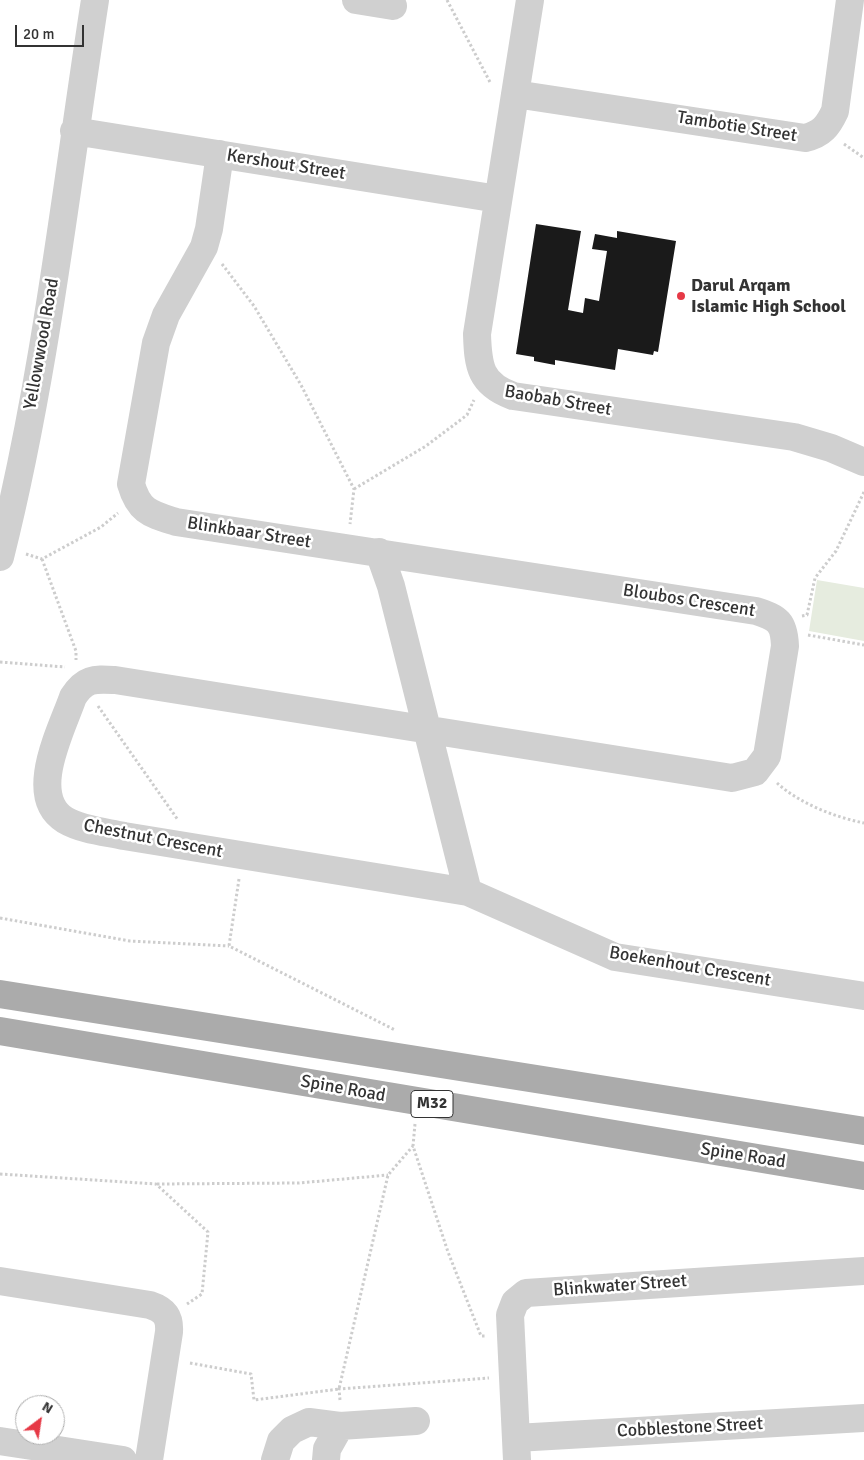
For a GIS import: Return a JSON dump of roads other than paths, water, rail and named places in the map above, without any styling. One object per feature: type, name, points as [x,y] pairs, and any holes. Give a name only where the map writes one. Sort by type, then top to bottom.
[{"type":"main road","name":"M32","points":[[0,994],[864,1131]]},
{"type":"main road","name":"Spine Road","points":[[0,1031],[864,1176]]},
{"type":"street","name":"Yellowwood Road","points":[[12,555],[13,503],[47,331],[74,130],[95,0]]},
{"type":"street","points":[[356,0],[392,6]]},
{"type":"street","name":"Baobab Street","points":[[530,0],[477,334],[478,357],[485,378],[498,391],[513,396],[794,437],[831,448],[864,462]]},
{"type":"street","name":"Tambotie Street","points":[[515,94],[805,138],[816,136],[830,121],[835,111],[850,0]]},
{"type":"street","name":"Kershout Street","points":[[74,130],[498,199]]},
{"type":"street","name":"Blinkbaar Street","points":[[220,154],[209,230],[204,247],[166,315],[156,343],[133,468],[132,484],[135,498],[149,513],[176,522],[379,552]]},
{"type":"street","points":[[379,552],[391,586],[468,892]]},
{"type":"street","name":"Bloubos Crescent","points":[[379,552],[756,611],[793,624],[784,631],[785,646],[767,756],[760,767],[745,776],[732,778],[427,730]]},
{"type":"street","name":"Chestnut Crescent","points":[[427,730],[115,680],[85,683],[80,686],[73,697],[50,765],[46,781],[46,796],[54,810],[64,820],[76,825],[242,856],[468,892]]},
{"type":"street","name":"Boekenhout Crescent","points":[[468,892],[615,956],[864,996]]},
{"type":"street","name":"Blinkwater Street","points":[[517,1449],[511,1335],[512,1308],[520,1297],[532,1292],[864,1271]]},
{"type":"street","points":[[0,1281],[150,1305],[163,1311],[168,1317],[169,1332],[149,1460]]},
{"type":"street","name":"Cobblestone Street","points":[[517,1449],[864,1418]]},
{"type":"street","points":[[275,1460],[281,1441],[292,1430],[309,1422],[340,1426],[416,1421]]},
{"type":"street","points":[[326,1460],[327,1448],[340,1426]]},
{"type":"street","points":[[0,1441],[123,1460]]},
{"type":"place","name":"Darul Arqam Islamic High School","points":[[681,296]]}]
